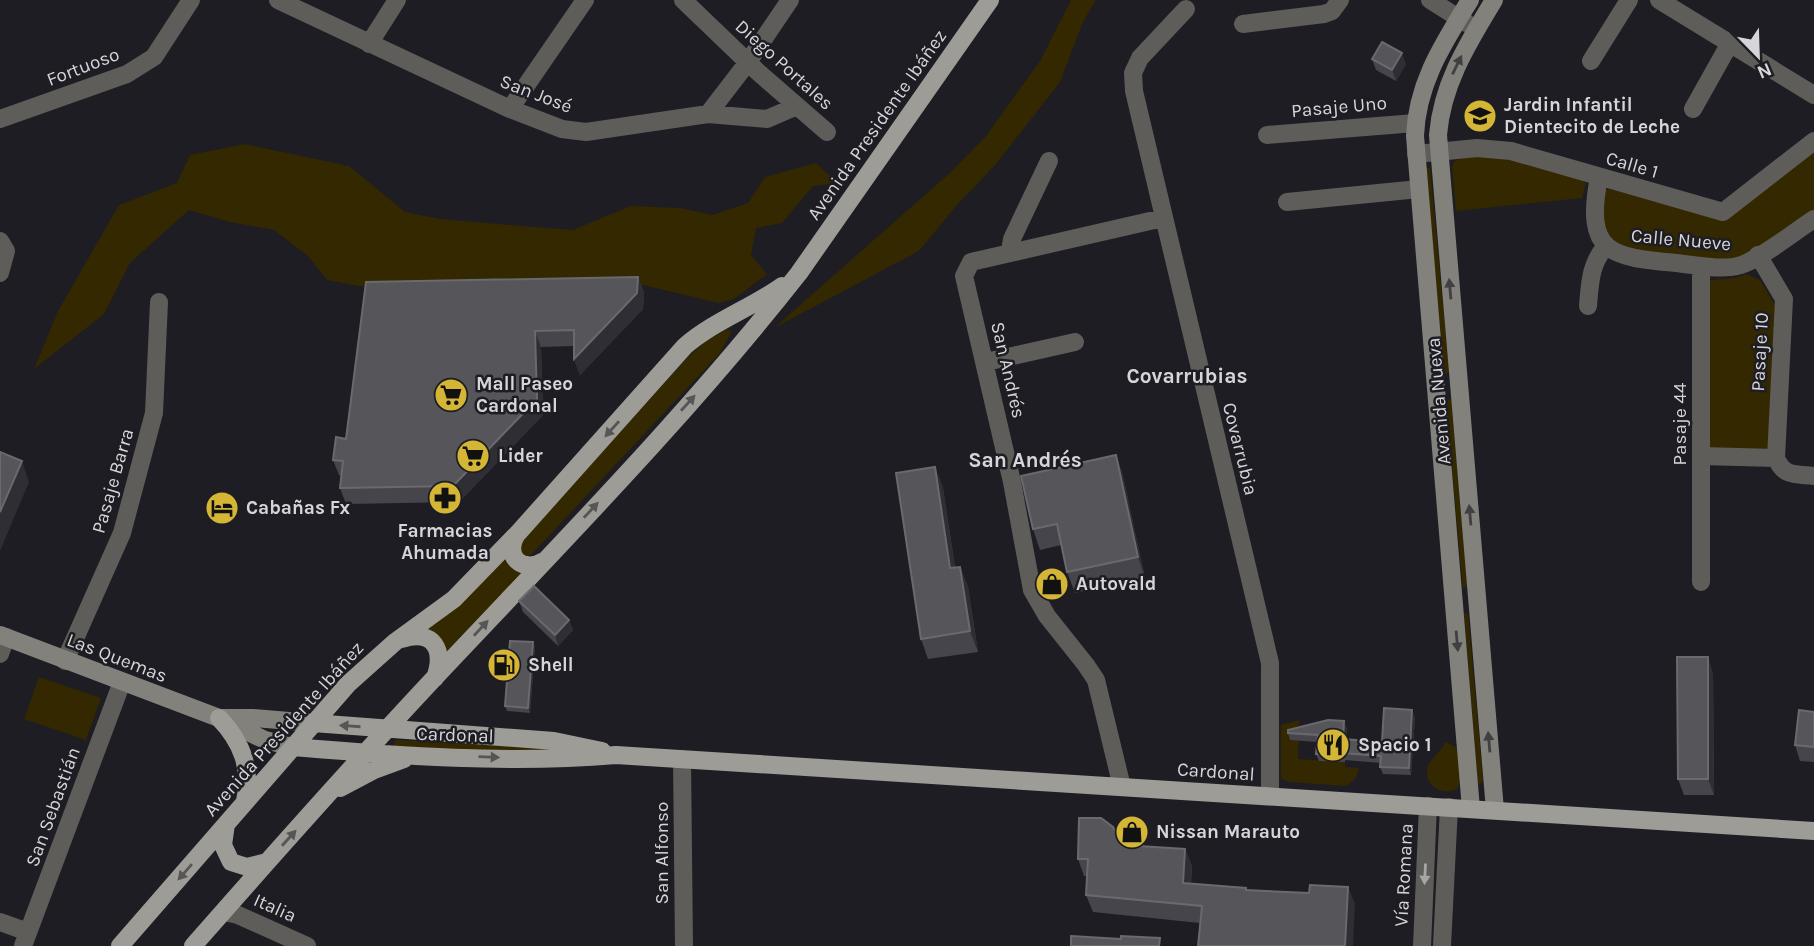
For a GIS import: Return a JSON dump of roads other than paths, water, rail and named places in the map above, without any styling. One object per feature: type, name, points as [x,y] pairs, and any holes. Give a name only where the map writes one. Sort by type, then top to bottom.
[{"type":"main road","name":"Avenida Presidente Ibáñez","points":[[193,946],[364,753],[734,353],[799,273],[990,0]]},
{"type":"main road","name":"Avenida Presidente Ibáñez","points":[[120,946],[348,684],[395,642],[454,599],[519,531],[685,346],[705,330],[761,300],[799,273]]},
{"type":"main road","points":[[722,320],[732,324],[738,332],[734,353]]},
{"type":"main road","points":[[519,531],[512,543],[516,561],[532,566],[544,560]]},
{"type":"main road","points":[[395,642],[418,636],[434,644],[440,662],[435,678]]},
{"type":"main road","points":[[219,718],[243,751],[248,776],[245,801]]},
{"type":"main road","name":"Cardonal","points":[[313,723],[554,741],[616,755]]},
{"type":"main road","name":"Cardonal","points":[[293,747],[364,753],[545,759],[616,755],[1814,831]]},
{"type":"main road","points":[[320,802],[363,775],[399,760],[421,755]]},
{"type":"main road","points":[[226,824],[223,845],[231,862],[247,867],[267,862]]},
{"type":"street","name":"Fortuoso","points":[[0,119],[127,74],[154,57],[191,0]]},
{"type":"street","name":"San José","points":[[278,0],[510,109],[562,130],[586,132],[708,114],[767,119],[797,106]]},
{"type":"street","points":[[369,44],[397,0]]},
{"type":"street","points":[[510,109],[585,0]]},
{"type":"street","name":"Diego Portales","points":[[683,0],[827,132]]},
{"type":"street","points":[[708,114],[748,62],[790,0]]},
{"type":"street","points":[[1243,24],[1324,13],[1332,10],[1340,0]]},
{"type":"street","points":[[1430,0],[1476,29]]},
{"type":"street","name":"Avenida Nueva","points":[[1470,0],[1428,71],[1416,122],[1416,154],[1471,809]]},
{"type":"street","name":"Avenida Nueva","points":[[1494,0],[1476,29],[1447,89],[1439,119],[1438,152],[1495,810]]},
{"type":"street","points":[[1591,61],[1629,0]]},
{"type":"street","points":[[1659,0],[1814,95]]},
{"type":"street","name":"Covarrubia","points":[[1185,9],[1140,58],[1133,73],[1134,91],[1270,663],[1270,796]]},
{"type":"street","points":[[1693,109],[1730,43]]},
{"type":"street","name":"Pasaje Uno","points":[[1267,135],[1416,122]]},
{"type":"street","name":"Calle 1","points":[[1416,154],[1488,148],[1511,150],[1723,212],[1814,141]]},
{"type":"street","points":[[1010,251],[1012,239],[1049,161]]},
{"type":"street","name":"Calle Nueve","points":[[1599,177],[1597,226],[1606,246],[1616,254],[1633,259],[1701,266],[1740,265],[1814,219]]},
{"type":"street","points":[[1287,202],[1419,189]]},
{"type":"street","name":"San Andrés","points":[[1122,787],[1096,680],[1047,616],[1032,590],[1018,480],[964,276],[971,262],[1163,218]]},
{"type":"street","points":[[0,241],[6,251],[0,273]]},
{"type":"street","points":[[1588,306],[1595,258],[1606,246]]},
{"type":"street","name":"Pasaje 10","points":[[1758,256],[1784,299],[1776,458]]},
{"type":"street","name":"Pasaje 44","points":[[1701,266],[1701,582]]},
{"type":"street","name":"Pasaje Barra","points":[[65,661],[122,533],[154,413],[159,302]]},
{"type":"street","points":[[986,362],[1075,342]]},
{"type":"street","points":[[1435,387],[1458,385]]},
{"type":"street","points":[[1701,456],[1776,458],[1781,469],[1791,474],[1814,476]]},
{"type":"street","points":[[1454,601],[1477,599]]},
{"type":"street","name":"Las Quemas","points":[[2,642],[65,661],[219,718],[265,740],[293,747]]},
{"type":"street","name":"San Sebastián","points":[[25,939],[122,682]]},
{"type":"street","name":"Las Quemas","points":[[219,718],[313,723]]},
{"type":"street","name":"San Alfonso","points":[[682,759],[684,946]]},
{"type":"street","name":"Vía Romana","points":[[1422,946],[1428,806]]},
{"type":"street","points":[[1442,946],[1449,807]]},
{"type":"street","name":"Italia","points":[[223,912],[238,915],[307,946]]},
{"type":"street","points":[[0,922],[25,939]]},
{"type":"place","name":"Jardin Infantil Dientecito de Leche","points":[[1480,116]]},
{"type":"place","name":"Mall Paseo Cardonal","points":[[451,395]]},
{"type":"place","name":"Lider","points":[[473,456]]},
{"type":"place","name":"Farmacias Ahumada","points":[[445,498]]},
{"type":"place","name":"Cabañas Fx","points":[[222,508]]},
{"type":"place","name":"Autovald","points":[[1052,584]]},
{"type":"place","name":"Shell","points":[[504,665]]},
{"type":"place","name":"Spacio 1","points":[[1333,745]]},
{"type":"place","name":"Nissan Marauto","points":[[1132,832]]},
{"type":"district","name":"Covarrubias","points":[[1187,376]]},
{"type":"district","name":"San Andrés","points":[[1025,460]]}]
